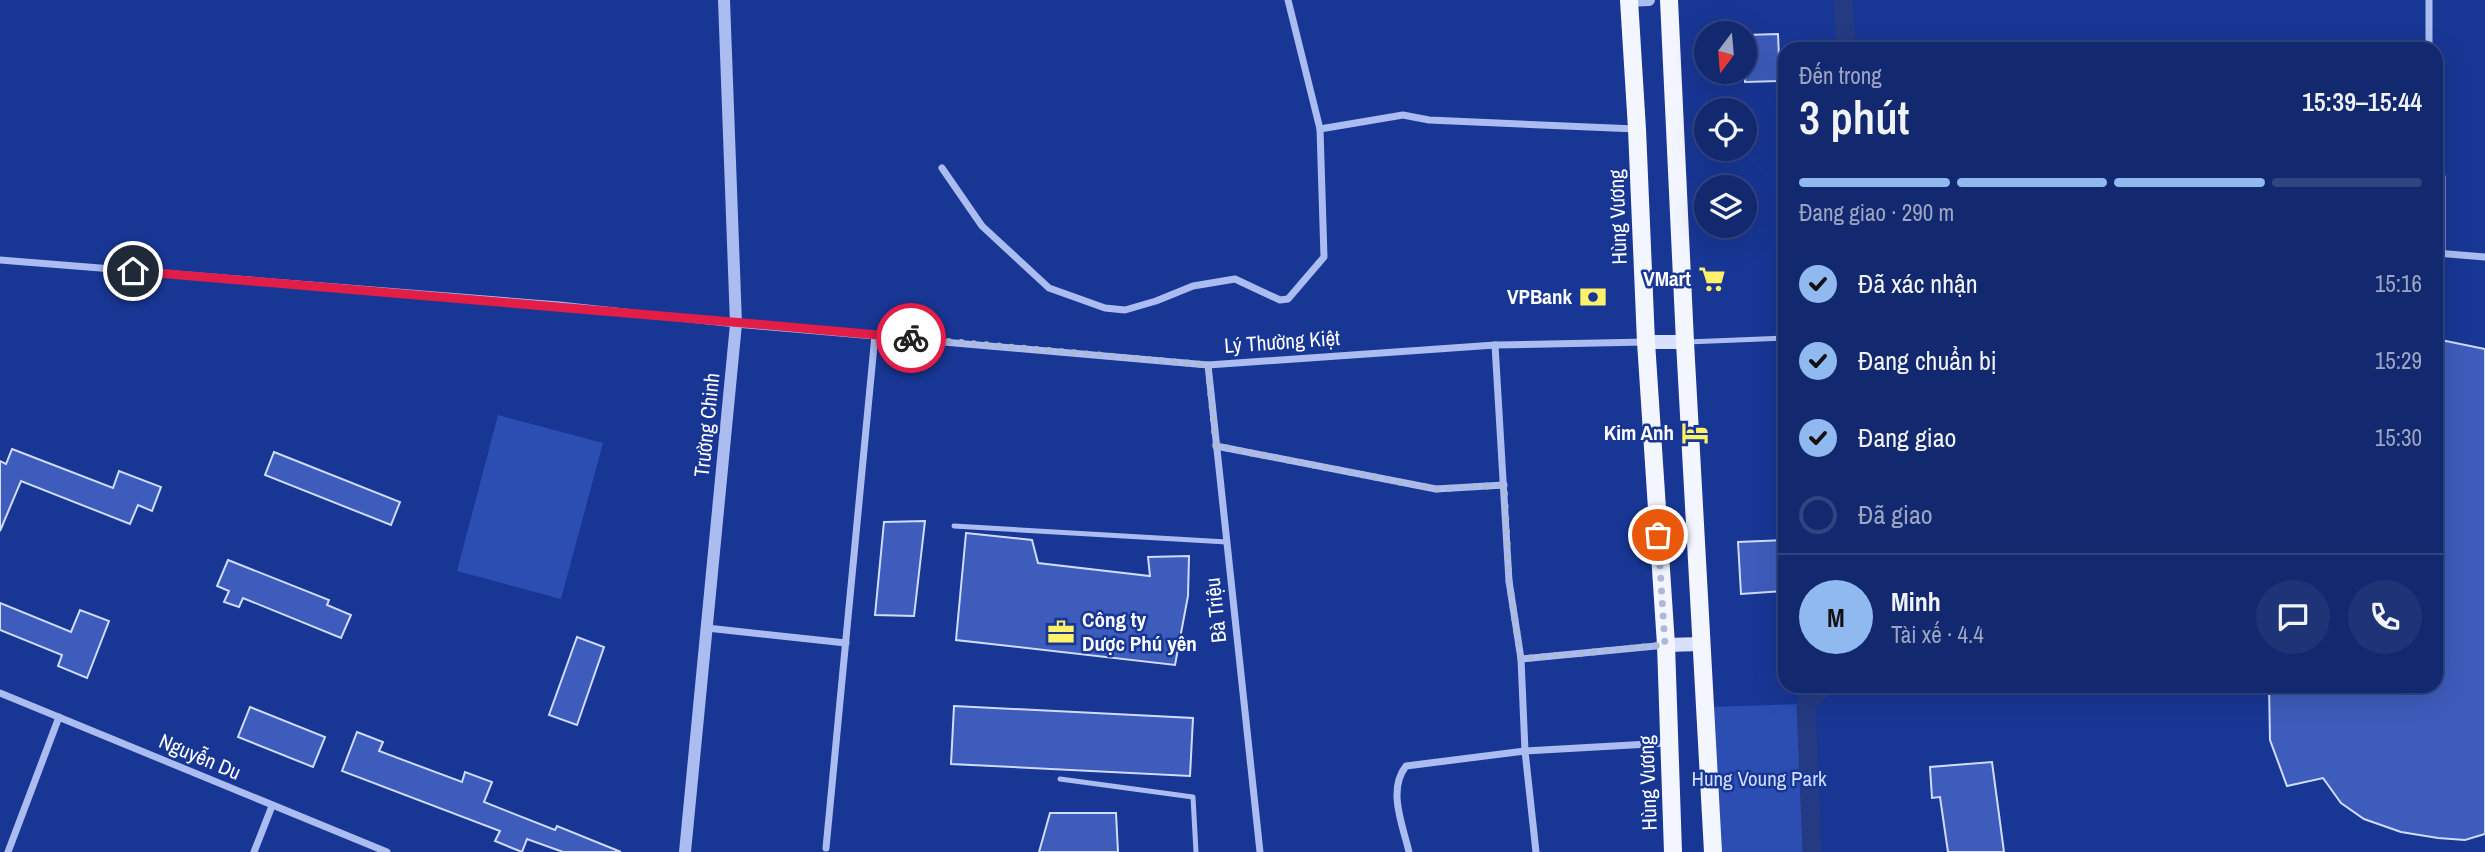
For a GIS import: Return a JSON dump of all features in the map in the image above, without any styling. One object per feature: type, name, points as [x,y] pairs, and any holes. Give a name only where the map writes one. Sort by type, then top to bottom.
[{"type":"main road","name":"Hùng Vương","points":[[1629,0],[1665,645],[1673,852]]},
{"type":"main road","points":[[1669,0],[1713,852]]},
{"type":"main road","points":[[1646,342],[1685,342]]},
{"type":"main road","points":[[1665,645],[1702,644]]},
{"type":"street","name":"Trường Chinh","points":[[685,852],[736,324],[724,0]]},
{"type":"street","points":[[942,168],[982,226],[1049,288],[1104,308],[1125,310],[1193,286],[1235,279],[1280,300],[1288,299],[1324,257],[1320,129],[1288,0]]},
{"type":"street","points":[[1629,0],[1649,0]]},
{"type":"street","points":[[2429,0],[2429,42]]},
{"type":"street","points":[[1320,129],[1403,115],[1429,120],[1637,129]]},
{"type":"street","points":[[2443,252],[2485,257]]},
{"type":"street","name":"Lý Thường Kiệt","points":[[0,260],[559,305],[736,324],[1208,365],[1495,345],[1646,342]]},
{"type":"street","points":[[826,848],[875,335]]},
{"type":"street","points":[[1495,345],[1509,581],[1521,659],[1525,751],[1536,852]]},
{"type":"street","name":"Bà Triệu","points":[[1208,365],[1260,852]]},
{"type":"street","points":[[1216,446],[1436,489],[1504,485]]},
{"type":"street","points":[[707,628],[846,643]]},
{"type":"street","points":[[1521,659],[1665,645]]},
{"type":"street","name":"Nguyễn Du","points":[[0,693],[387,852]]},
{"type":"street","points":[[0,847],[8,851],[59,717]]},
{"type":"street","points":[[1409,852],[1396,788],[1398,775],[1406,766],[1525,751],[1669,743]]},
{"type":"street","points":[[254,852],[272,806]]},
{"type":"lane","points":[[1685,342],[1778,338]]},
{"type":"lane","points":[[954,526],[1227,542]]},
{"type":"lane","points":[[1060,779],[1193,797],[1196,852]]},
{"type":"green space","points":[[498,415],[603,443],[561,599],[457,571]]},
{"type":"green space","name":"Hung Voung Park","points":[[1806,704],[1812,852],[1713,852],[1707,707]]},
{"type":"building","points":[[1778,34],[1778,81],[1757,82],[1757,35]]},
{"type":"building","points":[[2443,340],[2485,349],[2485,834],[2465,840],[2401,832],[2364,819],[2341,803],[2323,778],[2287,786],[2270,740],[2269,693],[2443,693]]},
{"type":"building","points":[[12,449],[113,488],[119,471],[161,487],[152,511],[138,505],[130,524],[21,481],[0,531],[0,461],[6,464]]},
{"type":"building","points":[[274,452],[400,502],[391,525],[265,475]]},
{"type":"building","points":[[925,521],[914,616],[875,615],[884,522]]},
{"type":"building","points":[[966,533],[1032,540],[1038,563],[1150,576],[1148,557],[1189,556],[1188,596],[1175,665],[956,640]]},
{"type":"building","points":[[1778,540],[1778,591],[1741,594],[1738,542]]},
{"type":"building","points":[[228,560],[329,600],[327,605],[351,615],[341,638],[243,598],[239,607],[224,602],[229,591],[217,586]]},
{"type":"building","points":[[0,603],[71,632],[80,610],[109,621],[87,678],[58,666],[62,655],[0,630]]},
{"type":"building","points":[[577,637],[604,647],[577,725],[549,715]]},
{"type":"building","points":[[954,706],[1193,718],[1190,776],[951,764]]},
{"type":"building","points":[[250,707],[325,737],[313,767],[238,737]]},
{"type":"building","points":[[357,732],[383,742],[379,751],[462,782],[465,772],[492,782],[484,802],[555,830],[557,826],[621,852],[563,852],[527,839],[522,852],[495,841],[500,831],[342,771]]},
{"type":"building","points":[[1992,762],[2004,852],[1948,852],[1940,797],[1932,798],[1930,767]]},
{"type":"building","points":[[1050,813],[1116,813],[1118,852],[1039,852]]},
{"type":"waterway","points":[[1843,0],[1846,42]]},
{"type":"waterway","points":[[1812,852],[1806,704],[1817,693]]},
{"type":"way so far","points":[[911,338],[1208,365],[1216,446],[1436,489],[1504,485],[1509,581],[1521,659],[1665,645],[1658,535]]},
{"type":"place","name":"VMart","points":[[1712,279]]},
{"type":"place","name":"VPBank","points":[[1593,297]]},
{"type":"place","name":"Kim Anh","points":[[1695,433]]},
{"type":"place","name":"Công ty Dược Phú yên","points":[[1061,632]]},
{"type":"route","points":[[133,271],[559,305],[736,324],[911,338]]}]
